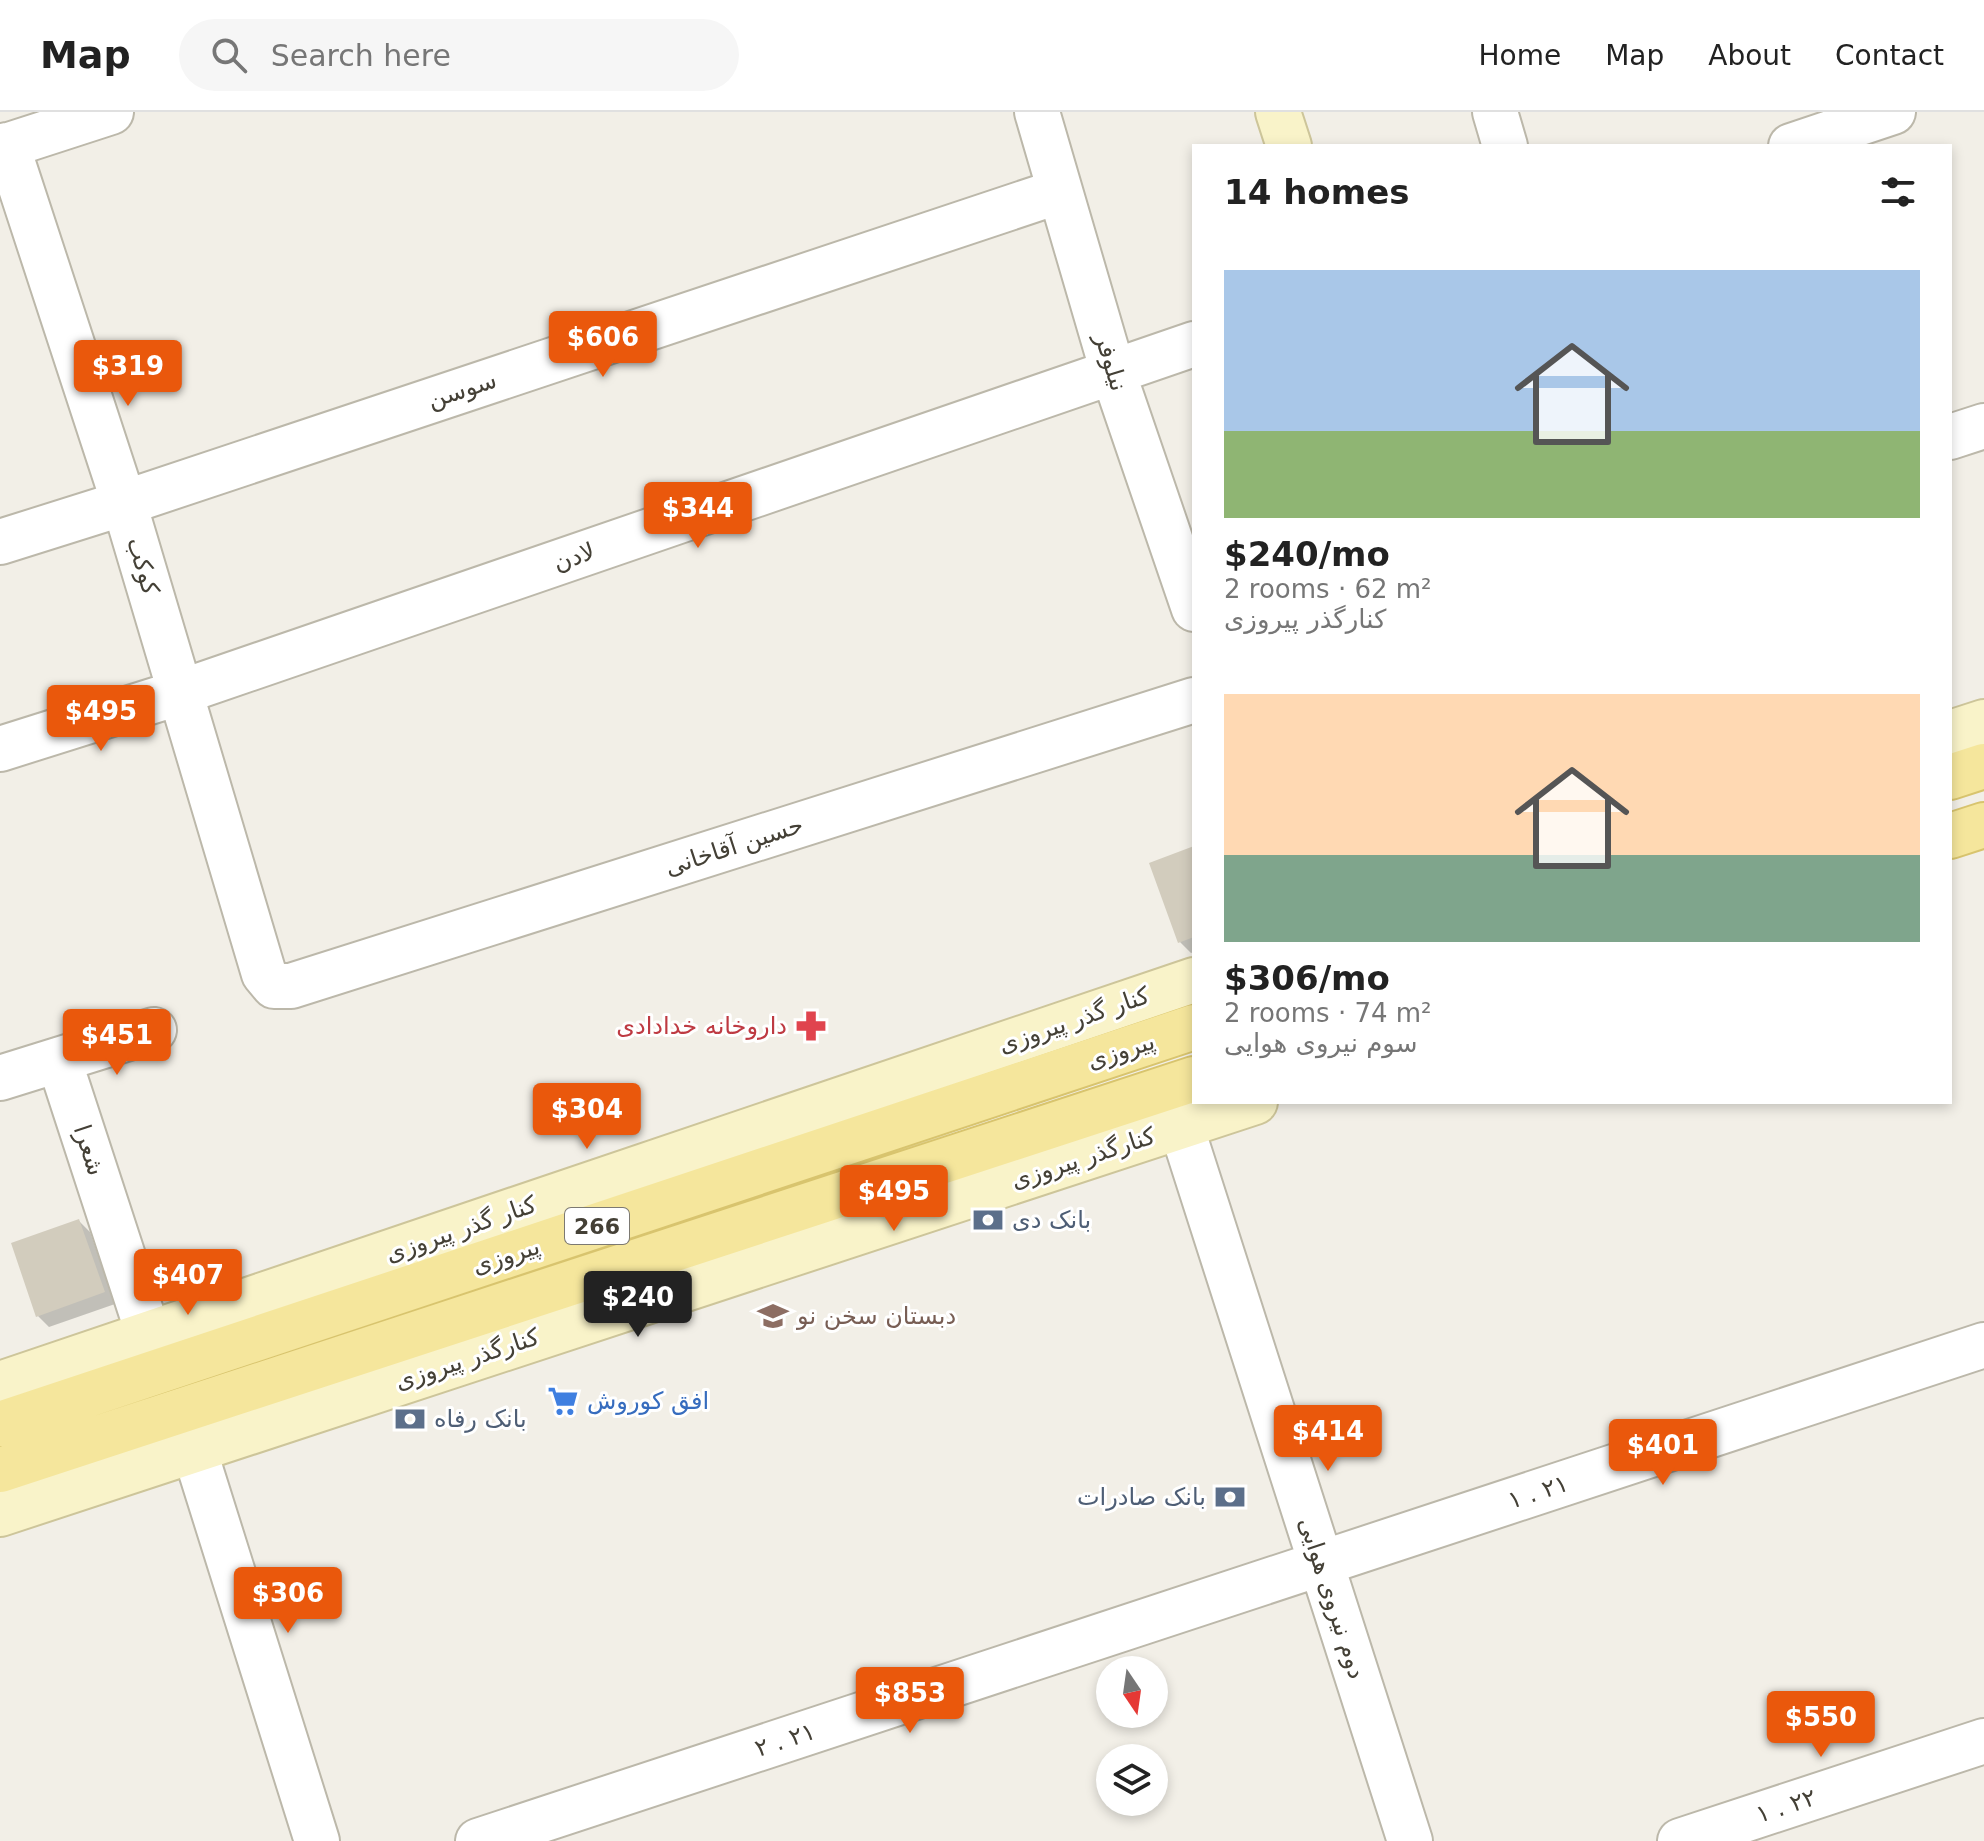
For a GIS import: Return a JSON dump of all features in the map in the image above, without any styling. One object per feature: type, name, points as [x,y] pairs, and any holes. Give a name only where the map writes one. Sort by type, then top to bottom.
[{"type":"main road","points":[[1278,112],[1288,144]]},
{"type":"main road","points":[[1952,732],[1984,722]]},
{"type":"main road","points":[[1952,776],[1984,766]]},
{"type":"main road","name":"کنار گذر پیروزی","points":[[0,1384],[1192,981]]},
{"type":"main road","name":"پیروزی","points":[[0,1424],[1192,1028]]},
{"type":"main road","name":"پیروزی","points":[[0,1470],[1192,1080]]},
{"type":"main road","name":"کنارگذر پیروزی","points":[[0,1514],[1249,1104]]},
{"type":"main road","points":[[808,1248],[943,1161]]},
{"type":"main road","points":[[149,1336],[196,1359]]},
{"type":"street","points":[[4,146],[111,112]]},
{"type":"street","name":"نیلوفر","points":[[1037,112],[1113,372],[1192,603]]},
{"type":"street","points":[[1495,112],[1504,144]]},
{"type":"street","points":[[1797,144],[1893,112]]},
{"type":"street","name":"کوکب","points":[[4,146],[124,503],[264,974],[274,986]]},
{"type":"street","name":"سوسن","points":[[0,542],[1060,191]]},
{"type":"street","name":"لادن","points":[[0,749],[181,692],[1192,345]]},
{"type":"street","points":[[1952,436],[1984,426]]},
{"type":"street","name":"حسین آقاخانی","points":[[274,986],[291,986],[321,977],[1192,701]]},
{"type":"street","points":[[0,1078],[154,1030]]},
{"type":"street","name":"شعرا","points":[[59,1060],[149,1336]]},
{"type":"street","name":"دوم نیروی هوایی","points":[[1181,1126],[1410,1841]]},
{"type":"street","name":"۱ . ۲۱","points":[[1321,1564],[1984,1345]]},
{"type":"street","points":[[194,1449],[317,1841]]},
{"type":"street","name":"۲ . ۲۱","points":[[478,1841],[1321,1564]]},
{"type":"street","name":"۱ . ۲۲","points":[[1680,1841],[1984,1741]]},
{"type":"building","points":[[1192,847],[1192,938],[1178,943],[1149,863]]},
{"type":"building","points":[[79,1219],[105,1292],[36,1317],[11,1243]]},
{"type":"place","name":"داروخانه خدادادی","points":[[811,1026]]},
{"type":"place","name":"بانک دی","points":[[988,1220]]},
{"type":"place","name":"دبستان سخن نو","points":[[773,1316]]},
{"type":"place","name":"افق کوروش","points":[[563,1401]]},
{"type":"place","name":"بانک رفاه","points":[[410,1419]]},
{"type":"place","name":"بانک صادرات","points":[[1230,1497]]}]
